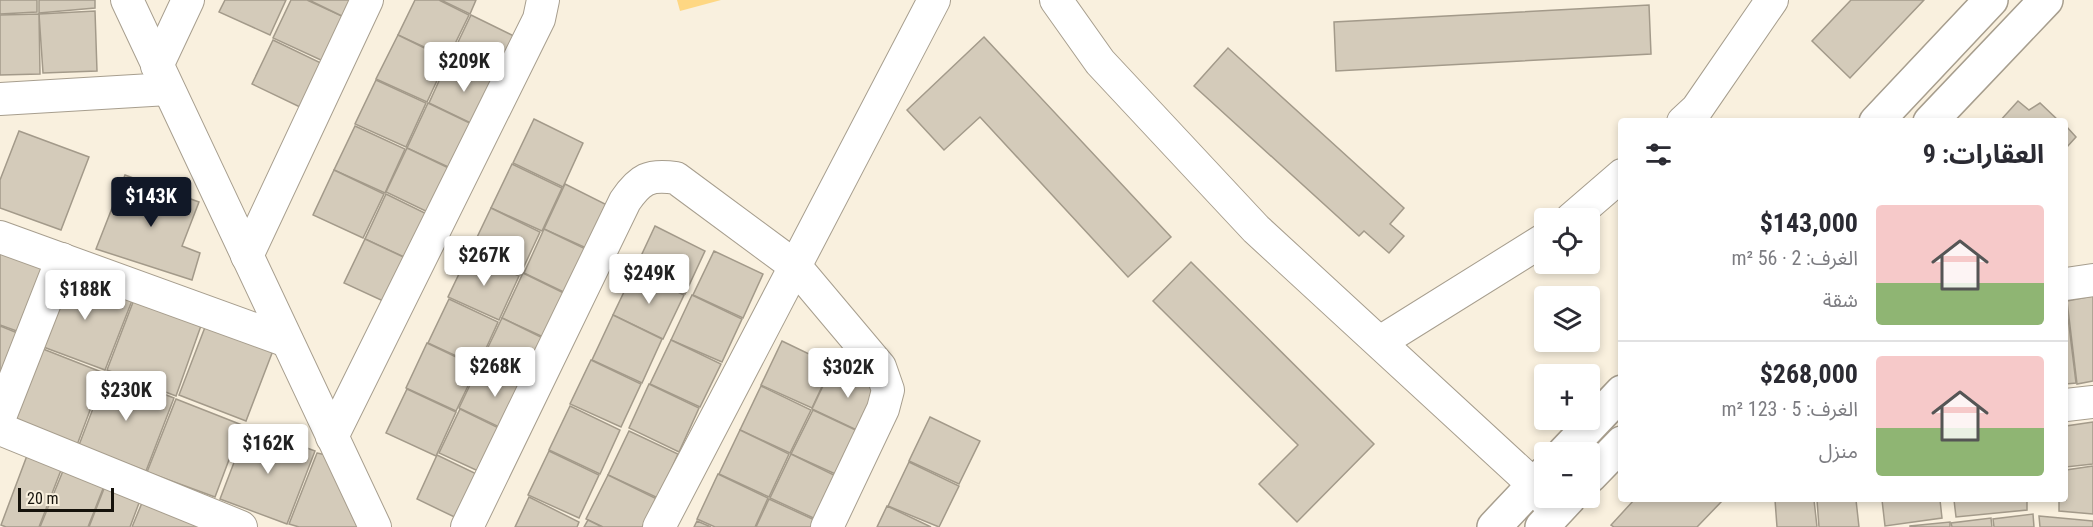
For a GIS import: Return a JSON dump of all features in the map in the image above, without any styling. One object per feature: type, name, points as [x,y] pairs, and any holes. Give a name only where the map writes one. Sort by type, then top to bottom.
[{"type":"main road","points":[[1880,118],[1990,0]]},
{"type":"main road","points":[[1933,118],[2046,0]]},
{"type":"main road","points":[[1574,442],[1618,396]]},
{"type":"main road","points":[[1600,466],[1618,447]]},
{"type":"main road","points":[[1494,527],[1534,484]]},
{"type":"street","points":[[127,0],[375,527]]},
{"type":"street","points":[[162,77],[188,0]]},
{"type":"street","points":[[247,256],[367,0]]},
{"type":"street","points":[[333,437],[540,20],[543,0]]},
{"type":"street","points":[[659,527],[934,0]]},
{"type":"street","points":[[1056,0],[1100,62],[1256,229],[1380,342],[1534,475]]},
{"type":"street","points":[[1687,118],[1697,109],[1772,0]]},
{"type":"street","points":[[0,99],[162,77]]},
{"type":"street","points":[[466,527],[620,212],[635,186],[656,175],[676,178],[795,266],[880,367],[888,390],[882,409],[827,527]]},
{"type":"street","points":[[1584,208],[1618,178]]},
{"type":"street","points":[[0,237],[287,341]]},
{"type":"street","points":[[1380,342],[1534,246]]},
{"type":"street","points":[[0,417],[62,259]]},
{"type":"street","points":[[2068,284],[2093,280]]},
{"type":"street","points":[[2068,405],[2093,402]]},
{"type":"street","points":[[0,429],[241,527]]},
{"type":"shaded area","points":[[677,0],[721,0],[680,11]]},
{"type":"building","points":[[0,0],[37,0],[37,12],[0,14]]},
{"type":"building","points":[[39,0],[95,0],[95,8],[39,13]]},
{"type":"building","points":[[225,0],[286,0],[270,35],[219,12]]},
{"type":"building","points":[[291,0],[307,0],[344,17],[323,61],[273,38]]},
{"type":"building","points":[[309,0],[352,0],[344,17]]},
{"type":"building","points":[[415,0],[439,0],[469,15],[448,58],[398,35]]},
{"type":"building","points":[[441,0],[476,0],[470,14]]},
{"type":"building","points":[[1851,0],[1924,0],[1850,78],[1812,41]]},
{"type":"building","points":[[1649,5],[1651,54],[1336,71],[1334,22]]},
{"type":"building","points":[[95,11],[97,71],[43,73],[39,14]]},
{"type":"building","points":[[39,14],[40,74],[0,75],[0,15]]},
{"type":"building","points":[[471,15],[520,39],[500,82],[450,59]]},
{"type":"building","points":[[398,35],[447,59],[427,102],[376,79]]},
{"type":"building","points":[[984,37],[1171,237],[1128,277],[980,117],[944,150],[907,110]]},
{"type":"building","points":[[273,40],[323,64],[302,108],[252,84]]},
{"type":"building","points":[[1228,48],[1404,208],[1390,224],[1404,236],[1389,253],[1364,231],[1359,236],[1194,86]]},
{"type":"building","points":[[449,59],[499,83],[479,127],[429,103]]},
{"type":"building","points":[[376,80],[426,103],[406,147],[355,124]]},
{"type":"building","points":[[2018,101],[2029,110],[2040,103],[2056,118],[2003,118]]},
{"type":"building","points":[[428,103],[478,127],[457,171],[407,148]]},
{"type":"building","points":[[534,119],[583,143],[563,187],[513,163]]},
{"type":"building","points":[[355,126],[405,149],[385,193],[334,170]]},
{"type":"building","points":[[2068,128],[2076,137],[2068,146]]},
{"type":"building","points":[[19,131],[89,157],[61,230],[0,208],[0,180]]},
{"type":"building","points":[[407,148],[457,172],[436,216],[386,192]]},
{"type":"building","points":[[512,164],[562,188],[542,231],[491,208]]},
{"type":"building","points":[[334,170],[384,194],[363,238],[313,215]]},
{"type":"building","points":[[125,175],[199,202],[182,246],[200,253],[192,280],[96,249]]},
{"type":"building","points":[[565,184],[615,209],[595,252],[544,229]]},
{"type":"building","points":[[386,194],[435,218],[415,262],[365,239]]},
{"type":"building","points":[[491,208],[540,232],[520,275],[470,252]]},
{"type":"building","points":[[655,226],[705,251],[685,294],[634,271]]},
{"type":"building","points":[[544,229],[594,253],[574,297],[524,273]]},
{"type":"building","points":[[365,239],[414,262],[394,306],[344,283]]},
{"type":"building","points":[[0,242],[52,261],[25,334],[0,325]]},
{"type":"building","points":[[714,251],[763,274],[743,318],[693,295]]},
{"type":"building","points":[[469,253],[519,276],[499,320],[448,297]]},
{"type":"building","points":[[1191,262],[1374,444],[1297,522],[1259,484],[1298,445],[1153,301]]},
{"type":"building","points":[[634,271],[684,295],[663,339],[613,315]]},
{"type":"building","points":[[66,272],[133,298],[105,370],[38,345]]},
{"type":"building","points":[[523,273],[572,297],[552,341],[502,318]]},
{"type":"building","points":[[692,295],[742,319],[722,362],[671,340]]},
{"type":"building","points":[[2093,296],[2093,381],[2077,384],[2068,301]]},
{"type":"building","points":[[135,297],[202,323],[176,396],[107,370]]},
{"type":"building","points":[[449,299],[498,322],[478,366],[428,343]]},
{"type":"building","points":[[613,315],[662,339],[642,383],[592,360]]},
{"type":"building","points":[[2068,317],[2076,383],[2068,384]]},
{"type":"building","points":[[502,318],[551,342],[531,385],[481,362]]},
{"type":"building","points":[[207,322],[274,348],[246,421],[179,395]]},
{"type":"building","points":[[0,326],[25,336],[0,399]]},
{"type":"building","points":[[671,340],[721,364],[700,407],[650,384]]},
{"type":"building","points":[[782,341],[832,365],[812,408],[761,385]]},
{"type":"building","points":[[427,343],[477,367],[456,411],[406,388]]},
{"type":"building","points":[[38,347],[104,373],[77,445],[10,420]]},
{"type":"building","points":[[591,360],[641,384],[621,427],[570,404]]},
{"type":"building","points":[[480,364],[530,388],[510,432],[459,408]]},
{"type":"building","points":[[833,365],[883,389],[863,433],[812,409]]},
{"type":"building","points":[[107,372],[174,398],[146,471],[79,445]]},
{"type":"building","points":[[649,384],[699,408],[679,452],[629,428]]},
{"type":"building","points":[[761,386],[811,410],[790,453],[740,430]]},
{"type":"building","points":[[407,389],[456,412],[436,456],[386,433]]},
{"type":"building","points":[[176,399],[242,425],[215,497],[147,472]]},
{"type":"building","points":[[570,406],[620,430],[600,474],[549,450]]},
{"type":"building","points":[[460,409],[509,433],[489,476],[439,453]]},
{"type":"building","points":[[813,410],[862,433],[842,477],[791,454]]},
{"type":"building","points":[[930,417],[980,441],[959,484],[909,461]]},
{"type":"building","points":[[2093,422],[2093,464],[2068,467],[2068,426]]},
{"type":"building","points":[[248,426],[315,451],[287,524],[220,499]]},
{"type":"building","points":[[740,430],[789,454],[769,497],[719,474]]},
{"type":"building","points":[[629,431],[678,454],[658,498],[608,475]]},
{"type":"building","points":[[549,451],[599,475],[579,518],[528,495]]},
{"type":"building","points":[[28,453],[63,465],[39,527],[6,527],[1,525]]},
{"type":"building","points":[[317,453],[331,456],[365,527],[299,527],[289,524]]},
{"type":"building","points":[[791,454],[840,478],[820,521],[770,498]]},
{"type":"building","points":[[437,455],[487,479],[467,523],[417,499]]},
{"type":"building","points":[[909,462],[959,486],[939,527],[888,506]]},
{"type":"building","points":[[65,466],[106,481],[88,527],[40,527]]},
{"type":"building","points":[[2093,466],[2093,514],[2059,511],[2059,502],[2068,502],[2068,470]]},
{"type":"building","points":[[718,474],[768,498],[755,527],[715,527],[697,519]]},
{"type":"building","points":[[608,475],[657,499],[644,527],[603,527],[586,519]]},
{"type":"building","points":[[107,481],[142,495],[130,527],[89,527]]},
{"type":"building","points":[[529,497],[579,522],[577,527],[515,527]]},
{"type":"building","points":[[144,498],[208,527],[132,527]]},
{"type":"building","points":[[769,499],[819,522],[817,527],[756,527]]},
{"type":"building","points":[[1632,502],[1721,502],[1697,527],[1614,527],[1611,525]]},
{"type":"building","points":[[1775,502],[1814,502],[1817,527],[1777,527]]},
{"type":"building","points":[[1817,502],[1856,502],[1859,527],[1819,527]]},
{"type":"building","points":[[1882,502],[1940,502],[1942,518],[1885,526]]},
{"type":"building","points":[[1954,502],[2027,502],[2027,510],[1956,517]]},
{"type":"building","points":[[887,506],[931,527],[877,527]]},
{"type":"building","points":[[2033,514],[2034,527],[1994,527],[1993,519]]},
{"type":"building","points":[[2039,516],[2093,521],[2093,527],[2040,527]]},
{"type":"building","points":[[1991,518],[1992,527],[1952,527],[1951,523]]},
{"type":"building","points":[[588,520],[602,527],[584,527]]},
{"type":"building","points":[[697,521],[711,527],[694,527]]},
{"type":"building","points":[[1950,522],[1950,527],[1910,527],[1910,526]]}]
